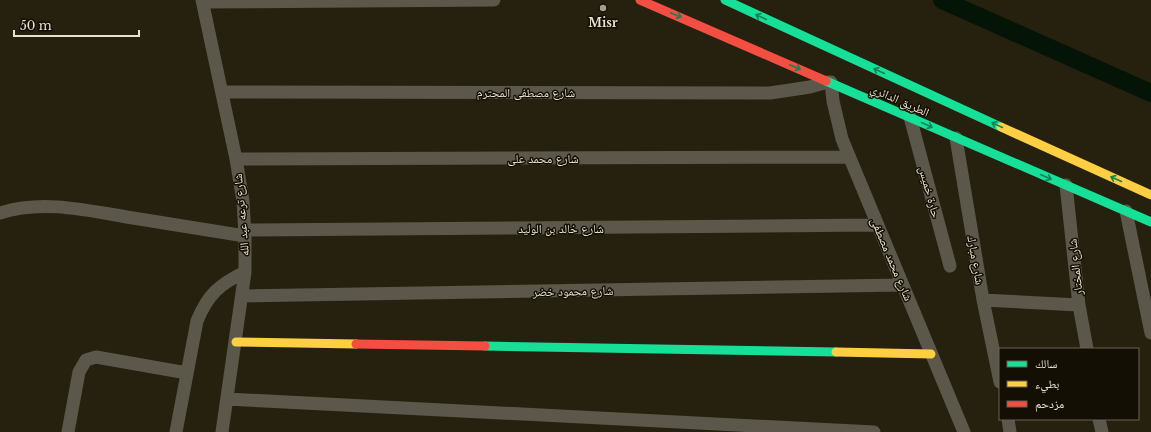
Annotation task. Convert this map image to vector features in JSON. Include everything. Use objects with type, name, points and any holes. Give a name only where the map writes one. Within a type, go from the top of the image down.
[{"type":"main road","name":"الطريق الدائري","points":[[640,0],[956,138],[1016,160],[1066,185],[1151,222]]},
{"type":"main road","name":"الطريق الدائري","points":[[725,0],[1022,140],[1151,195]]},
{"type":"main road","points":[[236,342],[931,354]]},
{"type":"street","points":[[203,1],[494,0]]},
{"type":"street","name":"شارع ترعه عبد الله","points":[[203,1],[236,159],[243,201],[245,233],[245,272],[222,432]]},
{"type":"street","name":"شارع مصطفى المحترم","points":[[222,92],[770,93],[810,88],[830,82]]},
{"type":"street","name":"شارع محمد مصطفى","points":[[830,82],[837,120],[849,157],[964,432]]},
{"type":"street","name":"حارة خميس","points":[[910,117],[950,266]]},
{"type":"street","name":"شارع مبارك","points":[[956,138],[983,300],[999,377]]},
{"type":"street","name":"شارع محمد على","points":[[236,159],[849,157]]},
{"type":"street","name":"شارع المختار","points":[[1066,185],[1079,305],[1087,348]]},
{"type":"street","name":"شارع خالد بن الوليد","points":[[0,213],[12,209],[67,207],[245,233],[878,225]]},
{"type":"street","points":[[1126,211],[1151,333]]},
{"type":"street","points":[[176,432],[197,321],[203,306],[213,293],[225,283],[245,272]]},
{"type":"street","name":"شارع محمود خضر","points":[[242,296],[903,285]]},
{"type":"street","points":[[983,300],[1079,305]]},
{"type":"street","points":[[68,432],[79,372],[86,360],[96,357],[187,373]]},
{"type":"street","points":[[227,399],[874,432]]},
{"type":"street","points":[[1008,420],[1010,432]]},
{"type":"street","points":[[1099,420],[1102,432]]},
{"type":"waterway","points":[[942,0],[1151,93]]},
{"type":"traffic: fast","points":[[725,0],[1001,127]]},
{"type":"traffic: fast","points":[[826,81],[1151,222]]},
{"type":"traffic: fast","points":[[485,346],[836,352]]},
{"type":"traffic: slow","points":[[1001,127],[1151,195]]},
{"type":"traffic: slow","points":[[236,342],[356,344]]},
{"type":"traffic: slow","points":[[836,352],[931,354]]},
{"type":"traffic: jam","points":[[640,0],[826,81]]},
{"type":"traffic: jam","points":[[356,344],[485,346]]},
{"type":"place","name":"Misr","points":[[603,8]]}]
